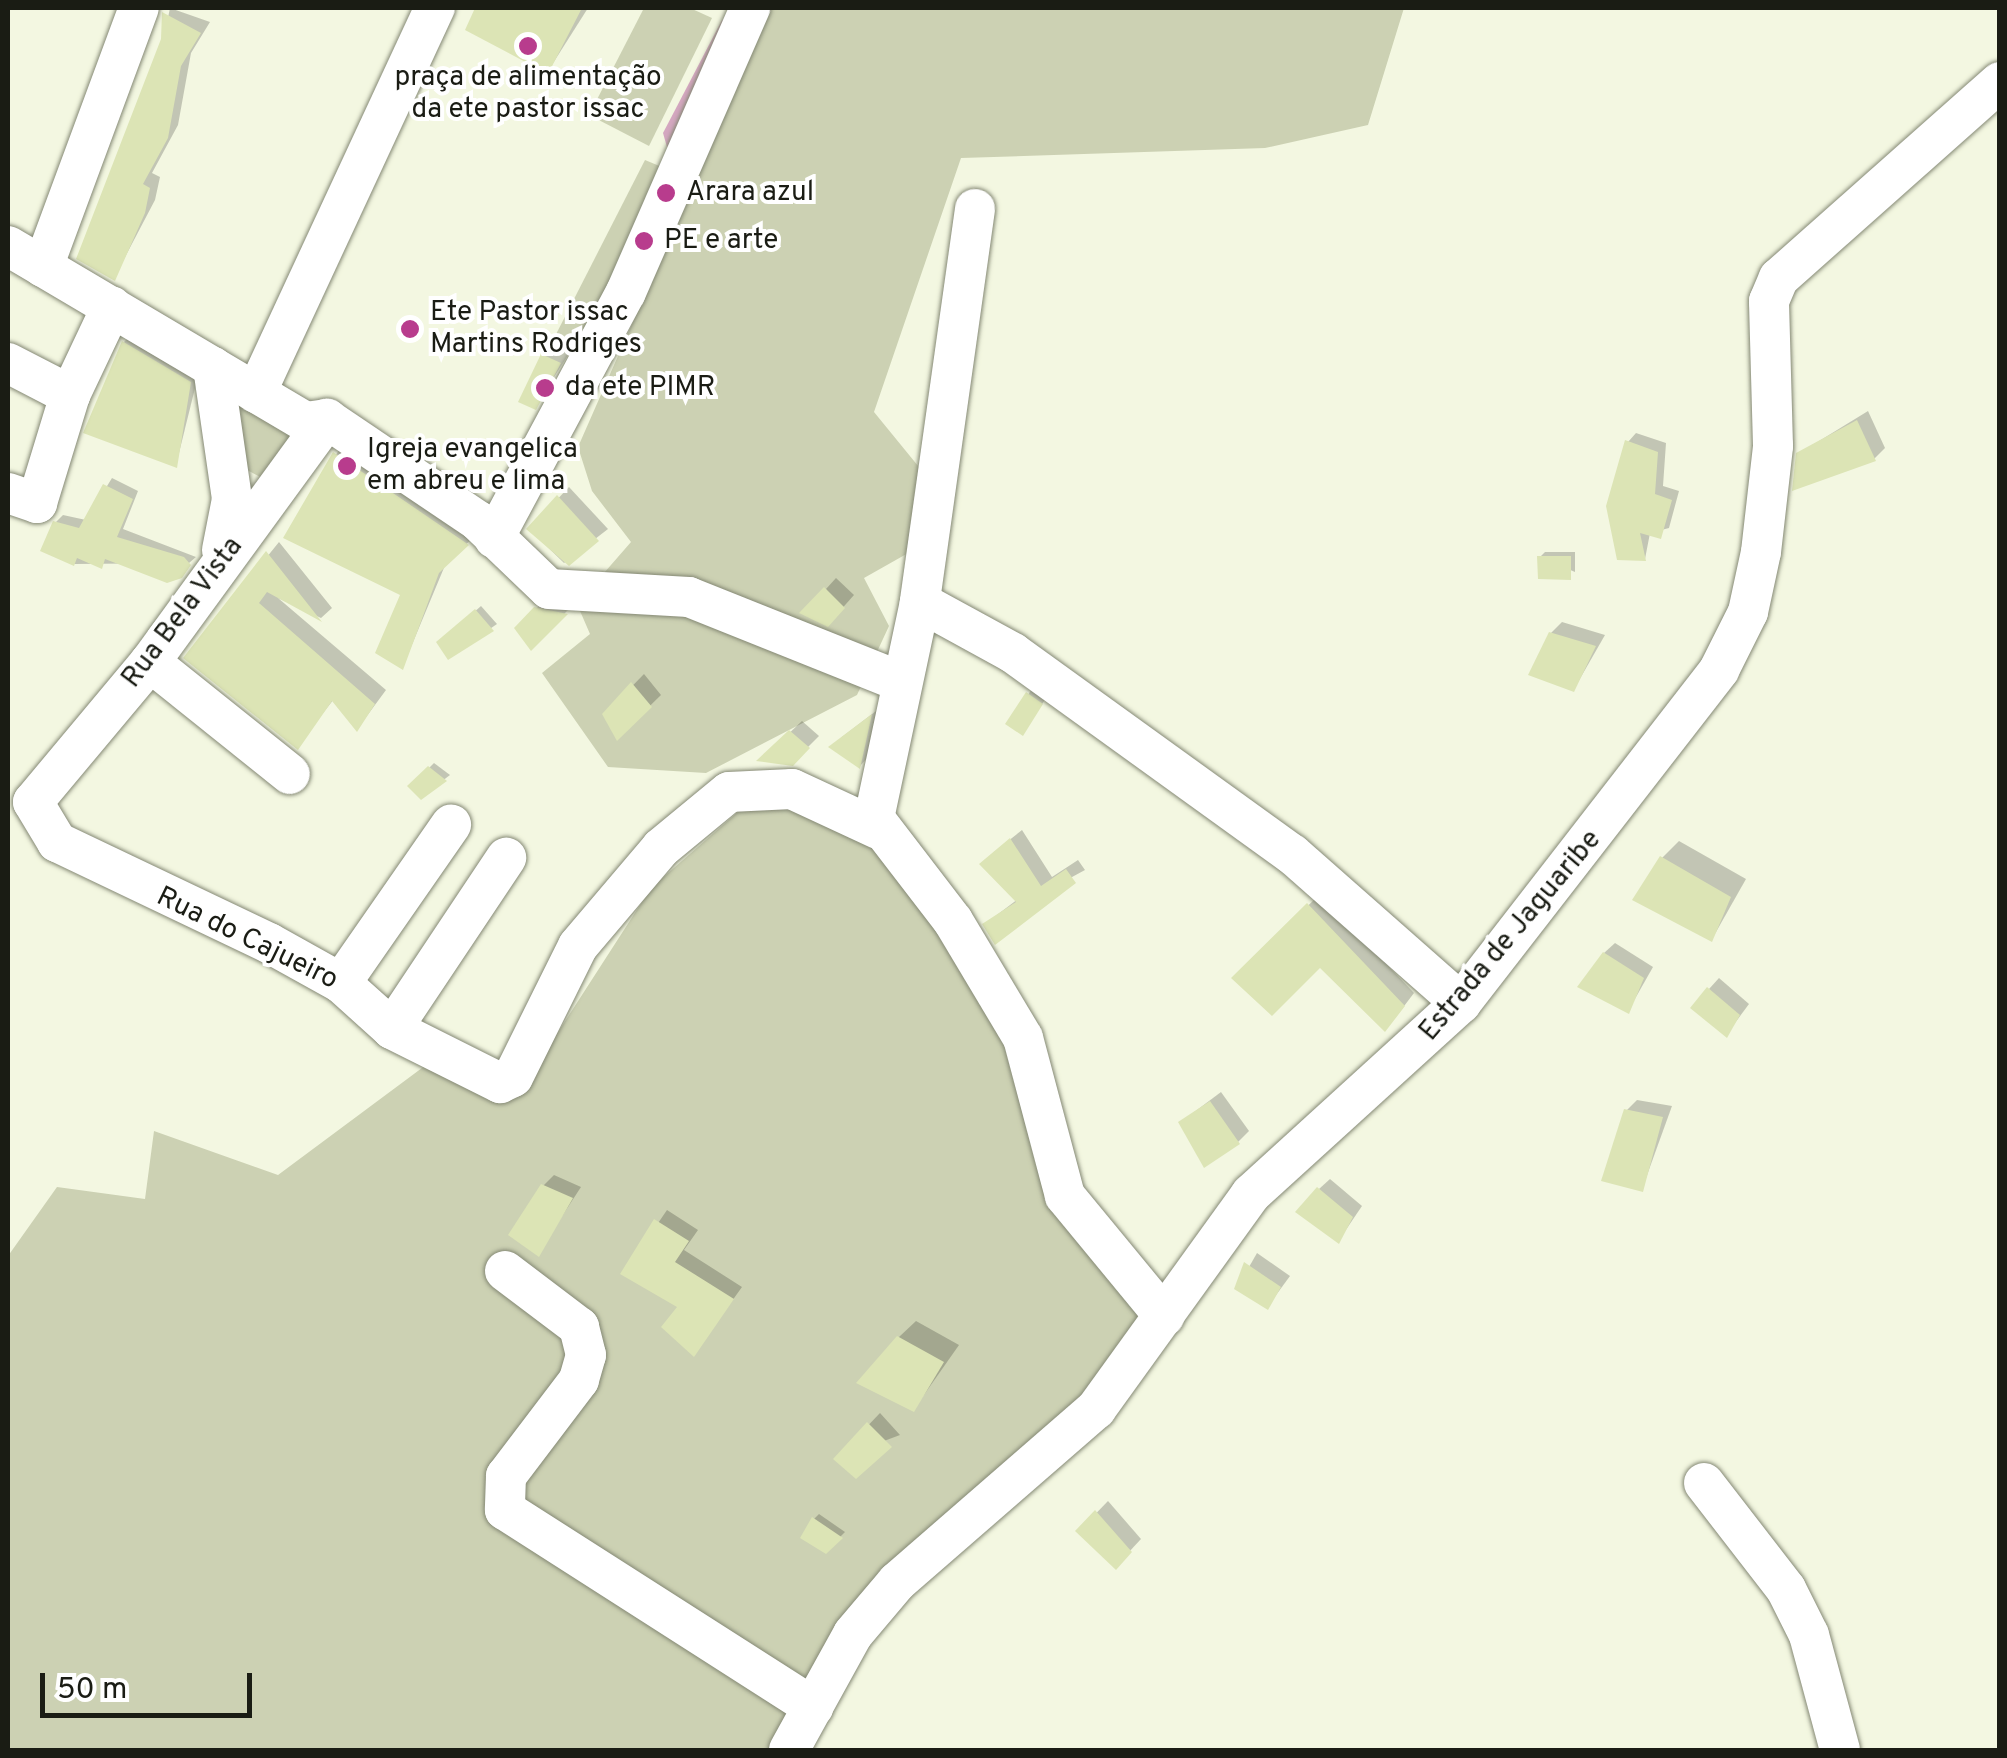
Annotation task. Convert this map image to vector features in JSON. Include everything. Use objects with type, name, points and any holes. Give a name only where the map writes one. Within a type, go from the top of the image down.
[{"type":"street","points":[[42,267],[140,8]]},
{"type":"street","points":[[256,392],[436,8]]},
{"type":"street","points":[[486,530],[626,292],[750,8]]},
{"type":"street","name":"Estrada de Jaguaribe","points":[[789,1750],[853,1634],[897,1582],[1096,1409],[1250,1194],[1461,1003],[1570,872],[1719,670],[1748,612],[1773,446],[1769,301],[1779,278],[2000,82]]},
{"type":"street","points":[[976,209],[920,602],[901,682],[878,829],[953,921],[1023,1038],[1064,1196],[1164,1316]]},
{"type":"street","points":[[8,246],[306,422],[327,419],[486,530],[549,589],[689,597],[901,682]]},
{"type":"street","points":[[8,493],[36,504],[70,395],[112,306]]},
{"type":"street","points":[[8,363],[70,395]]},
{"type":"street","points":[[213,367],[232,499],[218,568]]},
{"type":"street","name":"Rua Bela Vista","points":[[20,797],[150,662],[327,419]]},
{"type":"street","points":[[920,602],[1013,653],[1292,854],[1461,1003]]},
{"type":"street","points":[[150,662],[290,774]]},
{"type":"street","name":"Rua do Cajueiro","points":[[20,797],[56,842],[342,983],[392,1029],[486,1080],[513,1077],[578,946],[661,848],[742,785],[792,789],[878,829]]},
{"type":"street","points":[[342,983],[450,824]]},
{"type":"street","points":[[392,1029],[506,858]]},
{"type":"street","points":[[504,1271],[579,1327],[586,1355],[579,1380],[506,1476],[505,1510],[813,1707]]},
{"type":"street","points":[[1704,1484],[1786,1589],[1809,1634],[1840,1750]]},
{"type":"green space","points":[[644,8],[690,8],[712,18],[649,146],[589,115]]},
{"type":"green space","points":[[763,8],[1404,8],[1368,125],[1265,148],[961,158],[874,412],[923,472],[910,552],[864,578],[889,626],[857,695],[706,773],[608,767],[542,673],[590,634],[577,604],[631,542],[592,491],[578,447],[762,28]]},
{"type":"green space","points":[[645,160],[669,170],[579,359],[550,346]]},
{"type":"green space","points":[[238,395],[309,433],[268,481],[247,470]]},
{"type":"green space","points":[[755,797],[867,838],[931,921],[1015,1064],[1050,1205],[1155,1305],[1075,1410],[981,1495],[779,1750],[8,1750],[8,1256],[57,1187],[145,1199],[154,1131],[278,1175],[426,1065],[522,1088],[651,888]]},
{"type":"shaded area","points":[[722,20],[732,23],[669,154],[663,133]]},
{"type":"building","name":"praça de alimentação da ete pastor issac","points":[[475,8],[582,8],[548,74],[465,30]]},
{"type":"building","points":[[162,12],[201,33],[181,66],[168,138],[143,184],[150,188],[145,213],[115,281],[76,259],[161,39]]},
{"type":"building","points":[[122,341],[191,382],[177,468],[83,433]]},
{"type":"building","points":[[541,354],[561,363],[536,410],[518,402]]},
{"type":"building","points":[[1857,420],[1876,461],[1792,491],[1796,453]]},
{"type":"building","points":[[1625,440],[1658,452],[1655,494],[1672,500],[1661,539],[1640,533],[1646,561],[1617,560],[1606,506]]},
{"type":"building","points":[[333,452],[469,545],[439,573],[403,670],[375,653],[400,595],[283,538]]},
{"type":"building","points":[[103,484],[133,499],[117,537],[184,557],[191,565],[182,578],[167,583],[105,559],[102,569],[77,558],[74,566],[40,551],[53,521],[79,528]]},
{"type":"building","points":[[557,495],[599,541],[569,566],[526,529]]},
{"type":"building","points":[[266,551],[322,622],[267,592],[259,603],[375,704],[357,732],[332,701],[298,750],[183,658]]},
{"type":"building","points":[[1537,556],[1571,556],[1571,580],[1538,579]]},
{"type":"building","points":[[824,587],[845,608],[828,627],[799,613]]},
{"type":"building","points":[[534,607],[568,614],[531,651],[514,628]]},
{"type":"building","points":[[475,609],[494,631],[448,660],[436,642]]},
{"type":"building","points":[[1549,632],[1596,646],[1574,692],[1528,675]]},
{"type":"building","points":[[631,682],[652,707],[617,741],[602,714]]},
{"type":"building","points":[[1026,692],[1043,704],[1023,736],[1005,724]]},
{"type":"building","points":[[872,714],[860,769],[828,747]]},
{"type":"building","points":[[789,730],[810,748],[793,766],[756,761]]},
{"type":"building","points":[[428,766],[447,781],[421,800],[407,786]]},
{"type":"building","points":[[1010,838],[1041,886],[1066,869],[1076,883],[995,945],[982,924],[1016,902],[979,864]]},
{"type":"building","points":[[1660,856],[1731,897],[1712,942],[1632,900]]},
{"type":"building","points":[[1307,903],[1405,1006],[1385,1032],[1320,968],[1272,1016],[1231,978]]},
{"type":"building","points":[[1603,952],[1644,978],[1629,1014],[1577,987]]},
{"type":"building","points":[[1707,987],[1740,1015],[1727,1038],[1690,1008]]},
{"type":"building","points":[[1210,1101],[1240,1144],[1204,1168],[1178,1122]]},
{"type":"building","points":[[1624,1109],[1663,1117],[1643,1192],[1601,1181]]},
{"type":"building","points":[[541,1184],[573,1198],[539,1257],[508,1235]]},
{"type":"building","points":[[1317,1187],[1353,1217],[1339,1244],[1295,1212]]},
{"type":"building","points":[[654,1219],[689,1241],[675,1262],[734,1299],[694,1357],[661,1327],[677,1307],[620,1274]]},
{"type":"building","points":[[1244,1262],[1281,1287],[1268,1310],[1234,1289]]},
{"type":"building","points":[[897,1336],[944,1362],[914,1412],[856,1383]]},
{"type":"building","points":[[867,1422],[892,1447],[856,1479],[833,1459]]},
{"type":"building","points":[[1095,1510],[1132,1552],[1116,1570],[1075,1531]]},
{"type":"building","points":[[812,1517],[843,1538],[826,1554],[800,1538]]},
{"type":"place","name":"praça de alimentação da ete pastor issac","points":[[528,46]]},
{"type":"place","name":"Arara azul","points":[[666,193]]},
{"type":"place","name":"PE e arte","points":[[644,241]]},
{"type":"place","name":"Ete Pastor issac Martins Rodriges","points":[[410,329]]},
{"type":"place","name":"da ete PIMR","points":[[545,388]]},
{"type":"place","name":"Igreja evangelica em abreu e lima","points":[[347,466]]}]
